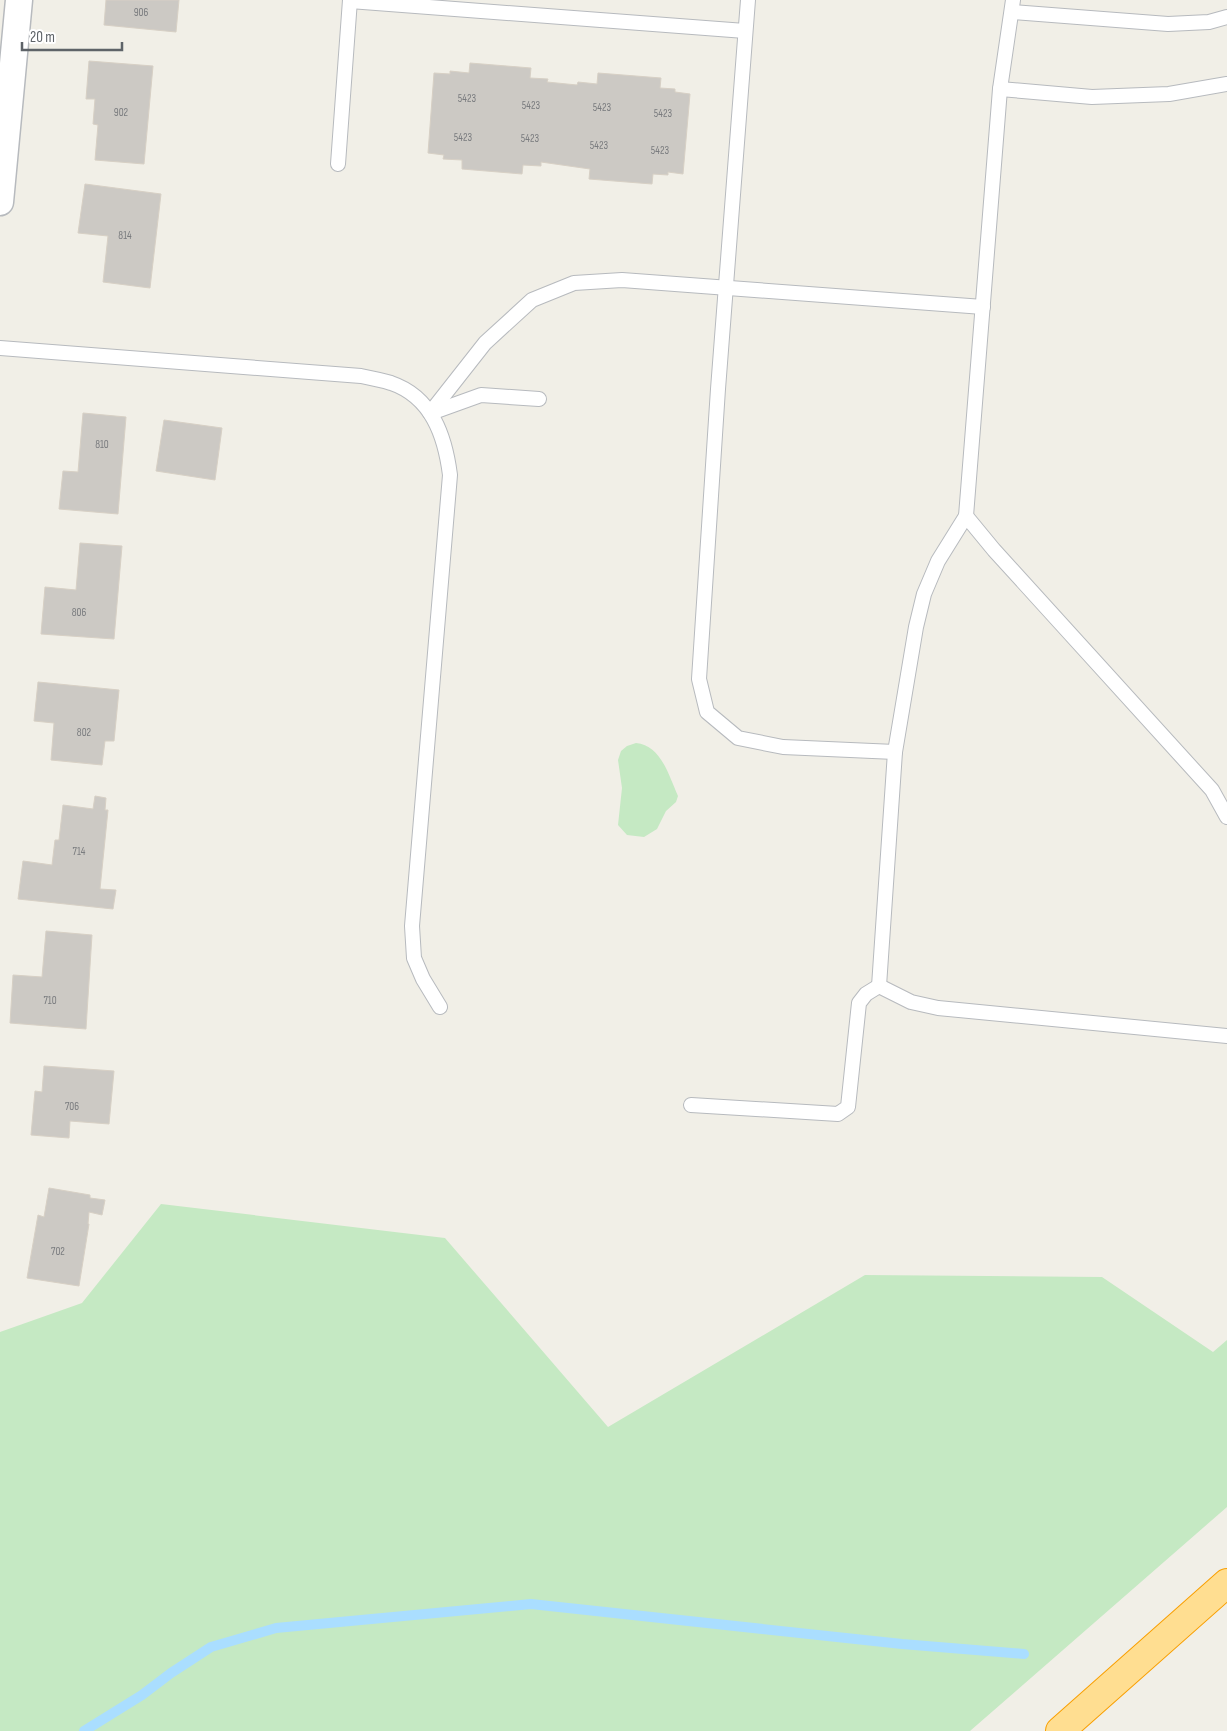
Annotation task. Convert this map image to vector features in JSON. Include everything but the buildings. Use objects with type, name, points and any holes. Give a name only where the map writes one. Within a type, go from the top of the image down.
[{"type":"highway","points":[[1060,1731],[1227,1583]]},
{"type":"street","points":[[0,202],[19,0]]},
{"type":"lane","points":[[748,0],[718,389],[699,679],[707,712],[738,738],[783,747],[895,752]]},
{"type":"lane","points":[[338,164],[350,1],[745,31]]},
{"type":"lane","points":[[879,986],[895,752],[916,627],[924,594],[938,562],[966,516],[1000,89],[1012,6],[1168,24],[1209,22],[1227,17]]},
{"type":"lane","points":[[1000,89],[1092,97],[1169,94],[1227,84]]},
{"type":"lane","points":[[430,413],[485,343],[532,300],[574,283],[612,281],[983,307]]},
{"type":"lane","points":[[0,348],[361,376],[392,383],[421,402],[430,413],[441,432],[447,451],[450,475],[412,926],[414,958],[423,979],[440,1006]]},
{"type":"lane","points":[[430,413],[481,394],[539,399]]},
{"type":"lane","points":[[966,516],[1001,558],[1212,790],[1227,818]]},
{"type":"lane","points":[[879,986],[910,1002],[938,1008],[1227,1036]]},
{"type":"lane","points":[[691,1105],[838,1114],[848,1107],[859,1003],[866,994],[879,986]]},
{"type":"green space","points":[[636,743],[645,745],[658,755],[678,796],[676,802],[666,811],[657,829],[644,837],[627,835],[618,825],[622,788],[618,760],[621,751],[627,746]]},
{"type":"green space","points":[[161,1204],[445,1238],[608,1427],[865,1275],[1102,1277],[1213,1352],[1227,1340],[1227,1507],[970,1731],[0,1731],[0,1332],[82,1303]]},
{"type":"waterway","points":[[84,1731],[142,1695],[211,1647],[276,1628],[531,1604],[902,1644],[1024,1654]]}]
